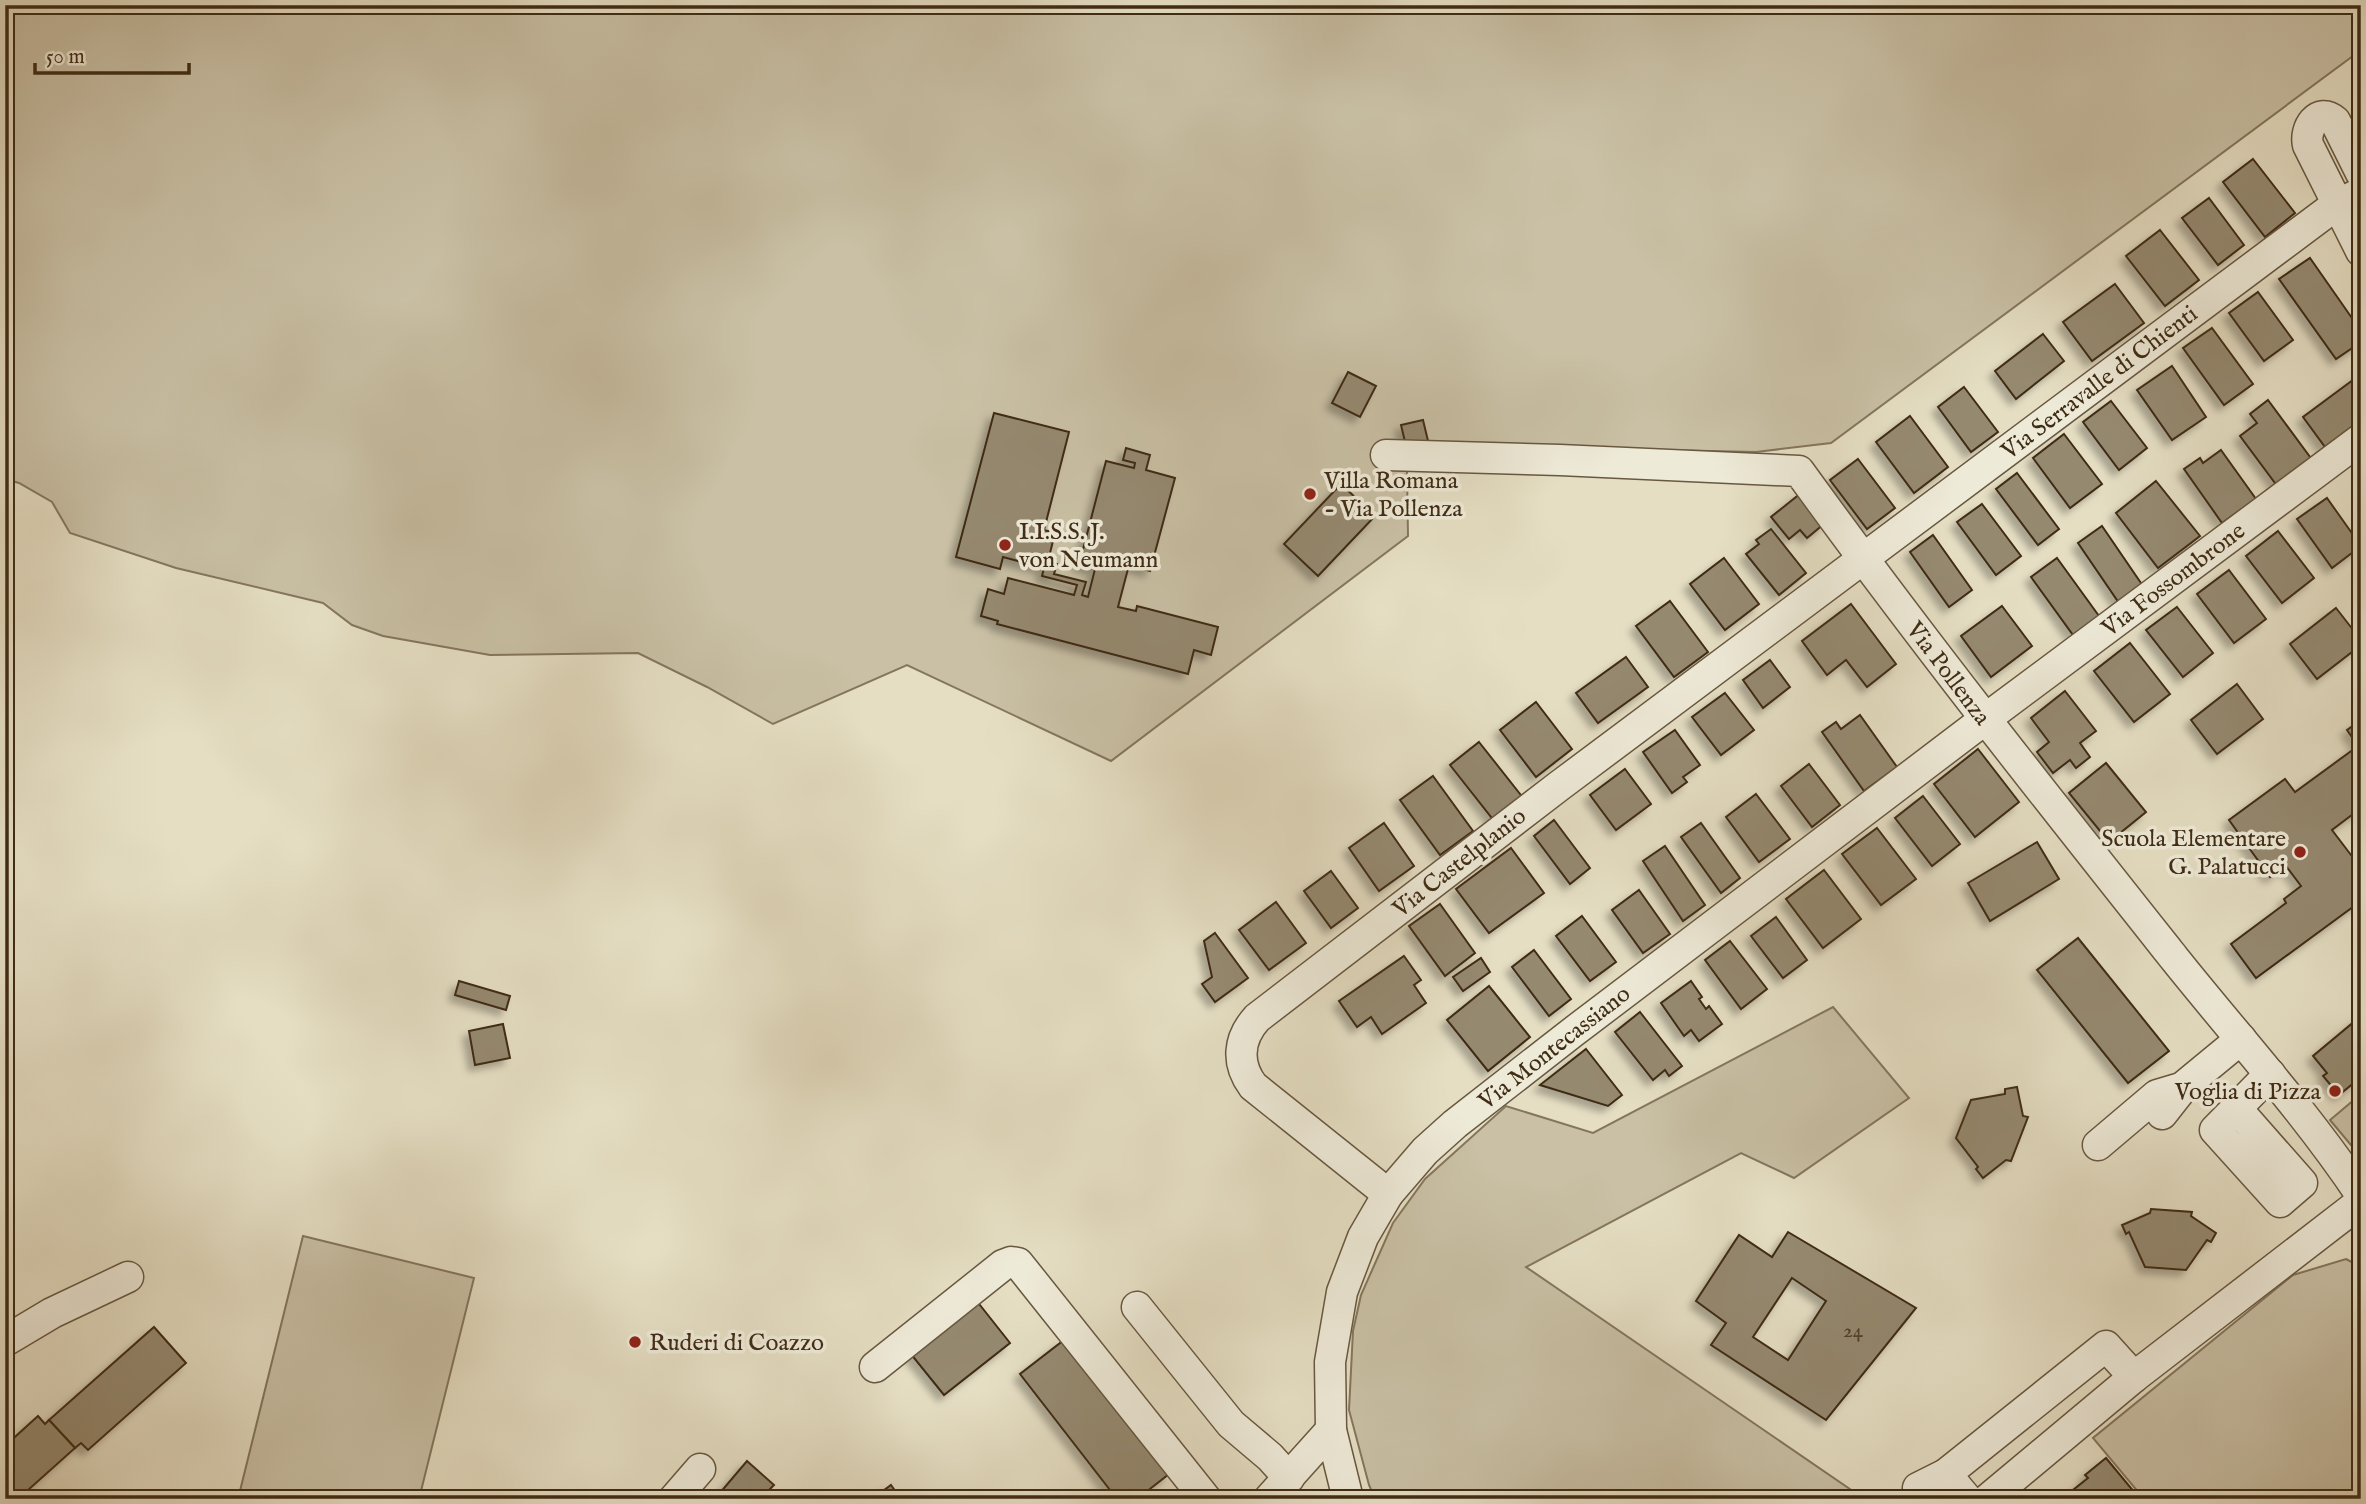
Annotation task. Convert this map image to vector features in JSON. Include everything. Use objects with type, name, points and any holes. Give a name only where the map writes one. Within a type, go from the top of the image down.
[{"type":"street","points":[[2361,173],[2334,121],[2327,116],[2317,118],[2308,129],[2307,141],[2349,199],[2361,251]]},
{"type":"street","name":"Via Serravalle di Chienti","points":[[1862,560],[2349,199]]},
{"type":"street","name":"Via Fossombrone","points":[[1984,719],[2361,439]]},
{"type":"street","name":"Via Pollenza","points":[[1386,455],[1798,471],[1862,560],[1984,719],[2270,1074],[2327,1146],[2361,1195]]},
{"type":"street","name":"Via Castelplanio","points":[[1388,1194],[1252,1086],[1244,1072],[1241,1057],[1241,1046],[1250,1027],[1268,1010],[1559,786],[1862,560]]},
{"type":"street","name":"Via Montecassiano","points":[[1348,1499],[1331,1430],[1330,1362],[1342,1292],[1363,1237],[1388,1194],[1426,1151],[1455,1124],[1984,719]]},
{"type":"street","points":[[2162,1114],[2184,1087],[2241,1039]]},
{"type":"street","points":[[2270,1074],[2215,1130],[2280,1202],[2302,1183],[2294,1174],[2327,1146]]},
{"type":"street","points":[[2098,1145],[2157,1095],[2184,1087]]},
{"type":"street","points":[[1988,1499],[2134,1377],[2361,1202]]},
{"type":"street","points":[[875,1367],[1003,1265],[1018,1263],[1206,1499]]},
{"type":"street","points":[[5,1341],[52,1313],[128,1277]]},
{"type":"street","points":[[1137,1307],[1231,1424],[1290,1478]]},
{"type":"street","points":[[1918,1488],[1945,1474],[2106,1346],[2134,1377]]},
{"type":"street","points":[[1269,1499],[1331,1430]]},
{"type":"street","points":[[674,1499],[700,1469]]},
{"type":"street","points":[[1945,1474],[1967,1499]]},
{"type":"shaded area","points":[[5,5],[2361,5],[2361,50],[1831,443],[1756,452],[1431,445],[1407,472],[1408,536],[1111,761],[907,665],[773,724],[638,653],[490,655],[383,636],[352,625],[323,603],[176,568],[70,533],[52,502],[19,483],[5,479]]},
{"type":"shaded area","points":[[1833,1007],[1909,1098],[1794,1178],[1741,1153],[1526,1267],[1860,1496],[1858,1499],[1375,1499],[1349,1410],[1353,1331],[1361,1295],[1393,1223],[1425,1179],[1506,1106],[1593,1133]]},
{"type":"shaded area","points":[[2361,1094],[2361,1157],[2330,1120]]},
{"type":"shaded area","points":[[303,1236],[474,1278],[419,1499],[238,1499]]},
{"type":"shaded area","points":[[2346,1259],[2361,1267],[2361,1499],[2144,1499],[2093,1438],[2293,1275]]},
{"type":"building","points":[[2253,159],[2295,213],[2265,237],[2223,182]]},
{"type":"building","points":[[2209,198],[2244,245],[2218,265],[2182,218]]},
{"type":"building","points":[[2160,230],[2199,280],[2165,306],[2126,256]]},
{"type":"building","points":[[2310,258],[2361,331],[2361,342],[2336,359],[2279,279]]},
{"type":"building","points":[[2115,284],[2144,323],[2092,361],[2063,322]]},
{"type":"building","points":[[2258,292],[2293,340],[2264,361],[2229,313]]},
{"type":"building","points":[[2212,328],[2253,384],[2224,405],[2183,348]]},
{"type":"building","points":[[2043,334],[2064,361],[2016,399],[1995,371]]},
{"type":"building","points":[[2172,366],[2206,417],[2172,440],[2137,390]]},
{"type":"building","points":[[1348,372],[1376,386],[1360,417],[1332,403]]},
{"type":"building","points":[[2361,374],[2361,420],[2325,447],[2303,417]]},
{"type":"building","points":[[1964,387],[1998,432],[1971,452],[1938,407]]},
{"type":"building","points":[[2268,400],[2313,461],[2278,487],[2240,436],[2257,423],[2250,414]]},
{"type":"building","points":[[2111,401],[2147,448],[2119,470],[2083,422]]},
{"type":"building","name":"I.I.S.S. J. von Neumann","points":[[994,413],[1069,432],[1044,530],[1055,533],[1048,561],[1057,564],[1054,574],[1086,582],[1082,595],[1088,597],[1095,569],[1079,565],[1106,461],[1134,468],[1135,463],[1123,460],[1126,448],[1150,455],[1146,470],[1175,478],[1150,571],[1129,565],[1118,607],[1136,611],[1137,606],[1218,627],[1211,655],[1194,650],[1188,674],[997,624],[998,621],[981,616],[988,589],[1004,594],[1008,578],[1074,595],[1077,585],[1042,576],[1044,568],[1003,557],[1000,569],[956,557]]},
{"type":"building","points":[[1910,416],[1948,467],[1914,493],[1876,442]]},
{"type":"building","points":[[1423,420],[1429,445],[1407,450],[1401,425]]},
{"type":"building","points":[[2064,434],[2102,484],[2070,508],[2033,458]]},
{"type":"building","points":[[2221,450],[2256,499],[2222,523],[2184,469],[2200,458],[2203,463]]},
{"type":"building","points":[[1858,459],[1895,508],[1867,529],[1830,480]]},
{"type":"building","points":[[2017,473],[2059,529],[2038,545],[1996,489]]},
{"type":"building","points":[[2156,481],[2200,536],[2158,568],[2116,513]]},
{"type":"building","points":[[1341,484],[1375,516],[1318,576],[1284,544]]},
{"type":"building","points":[[1801,493],[1825,523],[1807,538],[1800,530],[1789,539],[1771,517]]},
{"type":"building","points":[[2327,498],[2361,546],[2332,568],[2297,519]]},
{"type":"building","points":[[1982,504],[2021,556],[1996,575],[1957,522]]},
{"type":"building","points":[[2102,526],[2143,586],[2119,603],[2078,543]]},
{"type":"building","points":[[1771,529],[1806,573],[1779,595],[1746,554],[1759,544],[1756,540]]},
{"type":"building","points":[[2278,531],[2314,578],[2282,603],[2246,556]]},
{"type":"building","points":[[1933,535],[1972,590],[1949,607],[1910,552]]},
{"type":"building","points":[[1724,558],[1759,604],[1725,630],[1690,584]]},
{"type":"building","points":[[2057,558],[2099,616],[2073,635],[2031,577]]},
{"type":"building","points":[[2229,570],[2266,619],[2234,643],[2197,594]]},
{"type":"building","points":[[1670,601],[1708,652],[1674,677],[1636,626]]},
{"type":"building","points":[[1851,604],[1896,664],[1867,687],[1846,660],[1827,675],[1802,641]]},
{"type":"building","points":[[2002,606],[2032,646],[1991,677],[1961,636]]},
{"type":"building","points":[[2177,607],[2213,653],[2183,677],[2146,630]]},
{"type":"building","points":[[2336,608],[2361,640],[2361,645],[2317,679],[2290,644]]},
{"type":"building","points":[[2130,643],[2170,694],[2134,722],[2094,671]]},
{"type":"building","points":[[1626,657],[1648,687],[1598,723],[1576,693]]},
{"type":"building","points":[[1770,660],[1790,687],[1763,708],[1743,680]]},
{"type":"building","points":[[2237,684],[2263,719],[2217,754],[2191,720]]},
{"type":"building","points":[[2065,691],[2096,731],[2080,743],[2090,757],[2076,768],[2070,760],[2053,773],[2037,752],[2049,742],[2031,718]]},
{"type":"building","points":[[1725,693],[1754,730],[1721,755],[1692,717]]},
{"type":"building","points":[[1536,702],[1572,749],[1536,777],[1500,730]]},
{"type":"building","points":[[1860,715],[1897,767],[1864,791],[1822,732],[1836,722],[1841,729]]},
{"type":"building","name":"Scuola Elementare G. Palatucci","points":[[2361,720],[2361,815],[2357,811],[2332,830],[2351,855],[2361,848],[2361,901],[2256,978],[2231,944],[2286,903],[2284,899],[2301,886],[2286,866],[2270,877],[2229,820],[2285,779],[2295,792],[2358,746],[2347,730]]},
{"type":"building","points":[[1675,730],[1700,765],[1683,777],[1687,782],[1672,793],[1643,752]]},
{"type":"building","points":[[1479,742],[1524,799],[1495,822],[1450,765]]},
{"type":"building","points":[[1978,749],[2019,802],[1975,837],[1934,784]]},
{"type":"building","points":[[2106,763],[2146,812],[2109,842],[2069,793]]},
{"type":"building","points":[[1809,764],[1840,805],[1812,827],[1781,786]]},
{"type":"building","points":[[1625,769],[1651,804],[1616,830],[1590,795]]},
{"type":"building","points":[[1433,776],[1473,831],[1440,855],[1400,800]]},
{"type":"building","points":[[1756,794],[1790,839],[1759,862],[1726,817]]},
{"type":"building","points":[[1923,796],[1960,844],[1932,866],[1895,818]]},
{"type":"building","points":[[1554,820],[1590,868],[1570,884],[1534,836]]},
{"type":"building","points":[[1384,823],[1414,866],[1379,891],[1349,848]]},
{"type":"building","points":[[1701,823],[1740,878],[1721,893],[1681,837]]},
{"type":"building","points":[[1877,828],[1916,879],[1881,905],[1842,854]]},
{"type":"building","points":[[2037,842],[2059,879],[1990,921],[1968,883]]},
{"type":"building","points":[[1665,846],[1705,905],[1683,921],[1643,861]]},
{"type":"building","points":[[1511,848],[1544,893],[1489,933],[1456,889]]},
{"type":"building","points":[[1824,870],[1861,919],[1823,948],[1786,899]]},
{"type":"building","points":[[1331,871],[1358,908],[1331,928],[1304,891]]},
{"type":"building","points":[[1639,890],[1670,934],[1643,953],[1612,910]]},
{"type":"building","points":[[1276,902],[1306,943],[1269,970],[1239,930]]},
{"type":"building","points":[[1440,904],[1475,953],[1445,976],[1409,926]]},
{"type":"building","points":[[1582,916],[1616,962],[1590,981],[1556,936]]},
{"type":"building","points":[[1776,917],[1807,960],[1783,978],[1751,936]]},
{"type":"building","points":[[1215,933],[1248,978],[1215,1002],[1202,984],[1212,977],[1204,941]]},
{"type":"building","points":[[2078,938],[2169,1051],[2128,1083],[2037,970]]},
{"type":"building","points":[[1730,941],[1767,989],[1741,1009],[1705,960]]},
{"type":"building","points":[[1534,950],[1571,999],[1549,1016],[1512,967]]},
{"type":"building","points":[[1404,956],[1421,980],[1414,985],[1426,1003],[1382,1034],[1371,1017],[1357,1027],[1339,1001]]},
{"type":"building","points":[[1481,958],[1490,972],[1463,991],[1453,977]]},
{"type":"building","points":[[459,981],[510,996],[506,1010],[455,995]]},
{"type":"building","points":[[1691,981],[1702,997],[1699,999],[1706,1009],[1709,1006],[1722,1024],[1699,1041],[1691,1030],[1684,1036],[1661,1003]]},
{"type":"building","points":[[1489,986],[1530,1037],[1488,1071],[1447,1020]]},
{"type":"building","points":[[1640,1012],[1682,1066],[1669,1076],[1665,1070],[1653,1080],[1615,1032]]},
{"type":"building","points":[[2361,1016],[2361,1077],[2339,1095],[2323,1076],[2327,1073],[2313,1056]]},
{"type":"building","points":[[503,1024],[510,1058],[475,1065],[469,1031]]},
{"type":"building","points":[[1586,1049],[1622,1095],[1608,1106],[1540,1085]]},
{"type":"building","points":[[2017,1087],[2023,1116],[2028,1117],[2011,1161],[2006,1160],[1983,1178],[1956,1138],[1971,1100],[2005,1094],[2005,1089]]},
{"type":"building","points":[[2151,1209],[2192,1212],[2191,1216],[2216,1233],[2211,1242],[2207,1240],[2186,1270],[2145,1267],[2129,1232],[2126,1234],[2122,1225],[2150,1213]]},
{"type":"building","points":[[1788,1232],[1916,1308],[1826,1420],[1711,1345],[1726,1323],[1696,1301],[1739,1235],[1772,1257]],"holes":[[[1792,1278],[1826,1301],[1788,1360],[1753,1337]]]},
{"type":"building","points":[[976,1300],[1010,1343],[944,1395],[910,1353]]},
{"type":"building","points":[[154,1327],[186,1363],[88,1450],[81,1443],[75,1448],[49,1420]]},
{"type":"building","points":[[1064,1340],[1169,1474],[1137,1499],[1117,1499],[1020,1374]]},
{"type":"building","points":[[38,1416],[45,1424],[49,1420],[75,1448],[18,1499],[5,1499],[5,1446]]},
{"type":"building","points":[[2106,1458],[2140,1499],[2072,1499],[2068,1494],[2088,1478],[2085,1475]]},
{"type":"building","points":[[747,1461],[774,1485],[768,1491],[777,1499],[724,1499],[719,1494]]},
{"type":"building","points":[[891,1485],[901,1499],[878,1499],[876,1496]]},
{"type":"place","name":"Villa Romana - Via Pollenza","points":[[1310,494]]},
{"type":"place","name":"I.I.S.S. J. von Neumann","points":[[1005,545]]},
{"type":"place","name":"Scuola Elementare G. Palatucci","points":[[2300,852]]},
{"type":"place","name":"Voglia di Pizza","points":[[2335,1091]]},
{"type":"place","name":"Ruderi di Coazzo","points":[[635,1342]]}]
